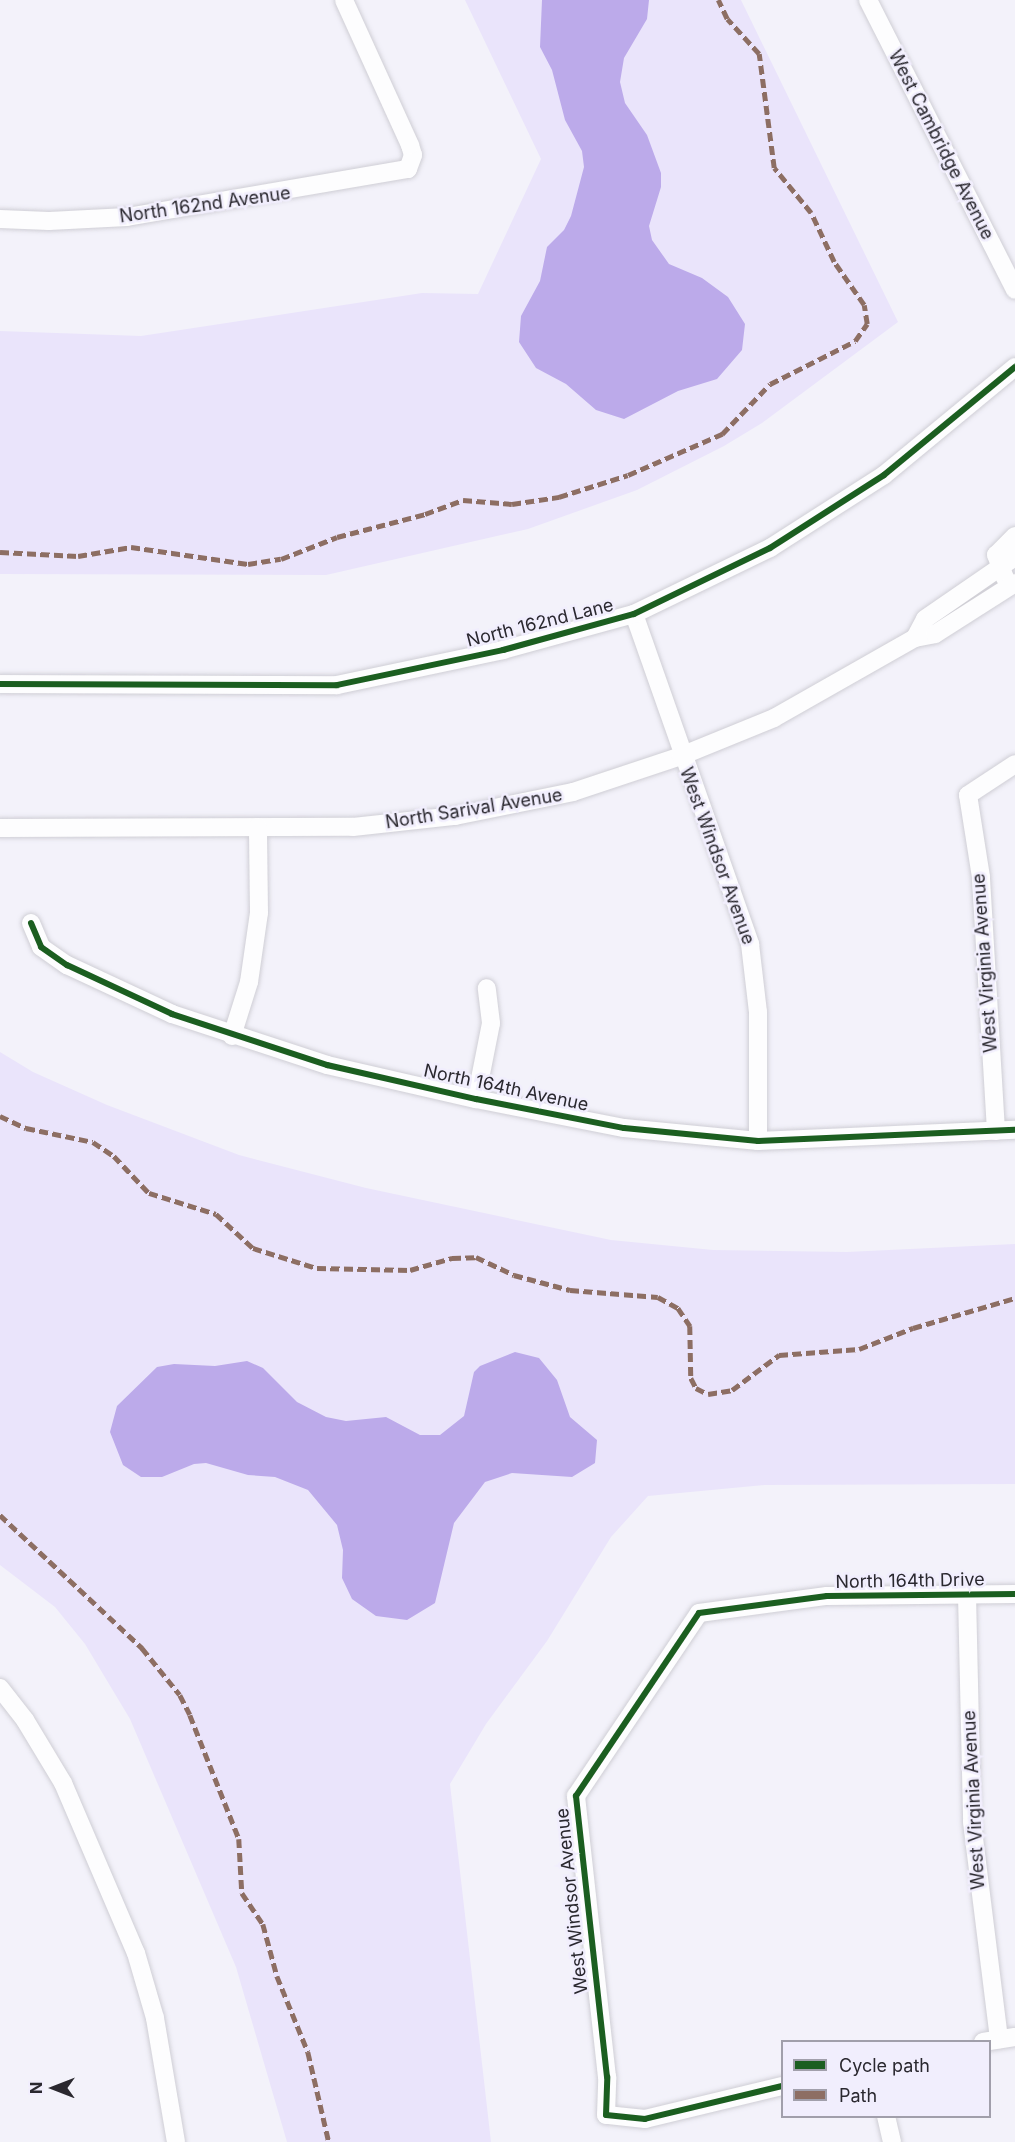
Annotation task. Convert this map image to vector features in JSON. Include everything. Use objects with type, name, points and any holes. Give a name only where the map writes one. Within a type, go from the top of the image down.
[{"type":"street","name":"North 162nd Avenue","points":[[0,219],[127,217],[408,170],[413,155],[410,144],[344,0]]},
{"type":"street","name":"West Cambridge Avenue","points":[[868,0],[1015,290]]},
{"type":"street","name":"North 162nd Lane","points":[[0,684],[337,685],[503,650],[634,614],[770,548],[884,475],[1015,367]]},
{"type":"street","points":[[1008,579],[996,555],[1015,536]]},
{"type":"street","name":"North Sarival Avenue","points":[[0,828],[353,827],[455,816],[573,792],[681,756],[774,718],[915,638],[935,634],[967,600],[1008,579],[1015,557]]},
{"type":"street","name":"West Windsor Avenue","points":[[634,614],[681,756],[750,944],[758,1012],[758,1141]]},
{"type":"street","name":"West Virginia Avenue","points":[[996,1131],[981,877],[968,795],[1015,764]]},
{"type":"street","points":[[232,1036],[249,982],[259,913],[258,827]]},
{"type":"street","name":"North 164th Avenue","points":[[31,923],[41,947],[67,965],[172,1014],[232,1036],[327,1065],[476,1099],[624,1128],[758,1141],[1015,1130]]},
{"type":"street","points":[[476,1099],[491,1023],[487,988]]},
{"type":"street","name":"North 164th Drive","points":[[699,1613],[827,1596],[1015,1594]]},
{"type":"street","name":"West Virginia Avenue","points":[[968,1595],[972,1822],[999,2039]]},
{"type":"street","name":"West Windsor Avenue","points":[[699,1613],[576,1796],[607,2077],[606,2115],[645,2119],[781,2086]]},
{"type":"street","points":[[0,1688],[25,1720],[63,1784],[136,1953],[155,2018],[176,2142]]},
{"type":"street","points":[[886,2118],[892,2142]]},
{"type":"shaded area","points":[[465,0],[741,0],[898,322],[762,423],[724,446],[637,490],[528,529],[326,575],[0,574],[0,331],[141,336],[422,293],[478,294],[541,159]]},
{"type":"shaded area","points":[[542,0],[649,0],[647,19],[624,58],[620,82],[625,103],[647,135],[661,173],[661,187],[649,226],[652,240],[669,264],[702,278],[728,297],[745,324],[742,350],[717,379],[678,391],[624,419],[596,410],[566,384],[536,368],[519,342],[521,316],[540,281],[547,247],[564,230],[571,216],[584,167],[582,151],[565,120],[552,70],[540,47]]},
{"type":"shaded area","points":[[0,1052],[33,1072],[107,1105],[239,1155],[366,1188],[611,1240],[713,1250],[847,1252],[1015,1244],[1015,1484],[765,1485],[648,1496],[611,1537],[547,1641],[486,1724],[450,1784],[491,2142],[287,2142],[236,1967],[130,1719],[85,1644],[55,1607],[0,1565]]},
{"type":"shaded area","points":[[515,1352],[539,1358],[557,1380],[570,1417],[597,1440],[595,1463],[572,1477],[512,1473],[485,1482],[454,1523],[435,1603],[407,1620],[376,1616],[352,1599],[342,1578],[343,1550],[337,1525],[308,1490],[275,1477],[248,1475],[206,1463],[194,1464],[162,1477],[141,1477],[123,1465],[110,1432],[117,1406],[157,1367],[174,1364],[215,1366],[247,1361],[263,1368],[297,1402],[326,1417],[346,1421],[386,1417],[420,1435],[440,1435],[464,1416],[474,1372],[480,1366]]},
{"type":"marked path","points":[[0,552],[78,556],[131,547],[248,564],[281,559],[337,537],[425,514],[463,500],[512,504],[559,497],[628,475],[722,434],[770,384],[855,341],[867,324],[864,305],[834,262],[811,213],[774,168],[759,54],[727,19],[718,0]]},
{"type":"marked path","points":[[0,1116],[26,1128],[93,1142],[114,1156],[149,1193],[216,1214],[253,1248],[317,1268],[410,1270],[452,1258],[476,1257],[514,1275],[570,1290],[658,1297],[678,1308],[690,1326],[691,1378],[696,1388],[708,1394],[732,1390],[779,1355],[859,1349],[913,1328],[1015,1298]]},
{"type":"marked path","points":[[0,1515],[142,1648],[180,1695],[239,1839],[242,1893],[263,1924],[277,1976],[308,2052],[329,2142]]},
{"type":"cycle path","points":[[0,684],[337,685],[503,650],[634,614],[770,548],[884,475],[1015,367]]},
{"type":"cycle path","points":[[31,923],[41,947],[67,965],[172,1014],[327,1065],[476,1099],[624,1128],[758,1141],[1015,1130]]},
{"type":"cycle path","points":[[781,2086],[645,2119],[606,2115],[607,2077],[576,1796],[699,1613],[827,1596],[1015,1594]]}]
